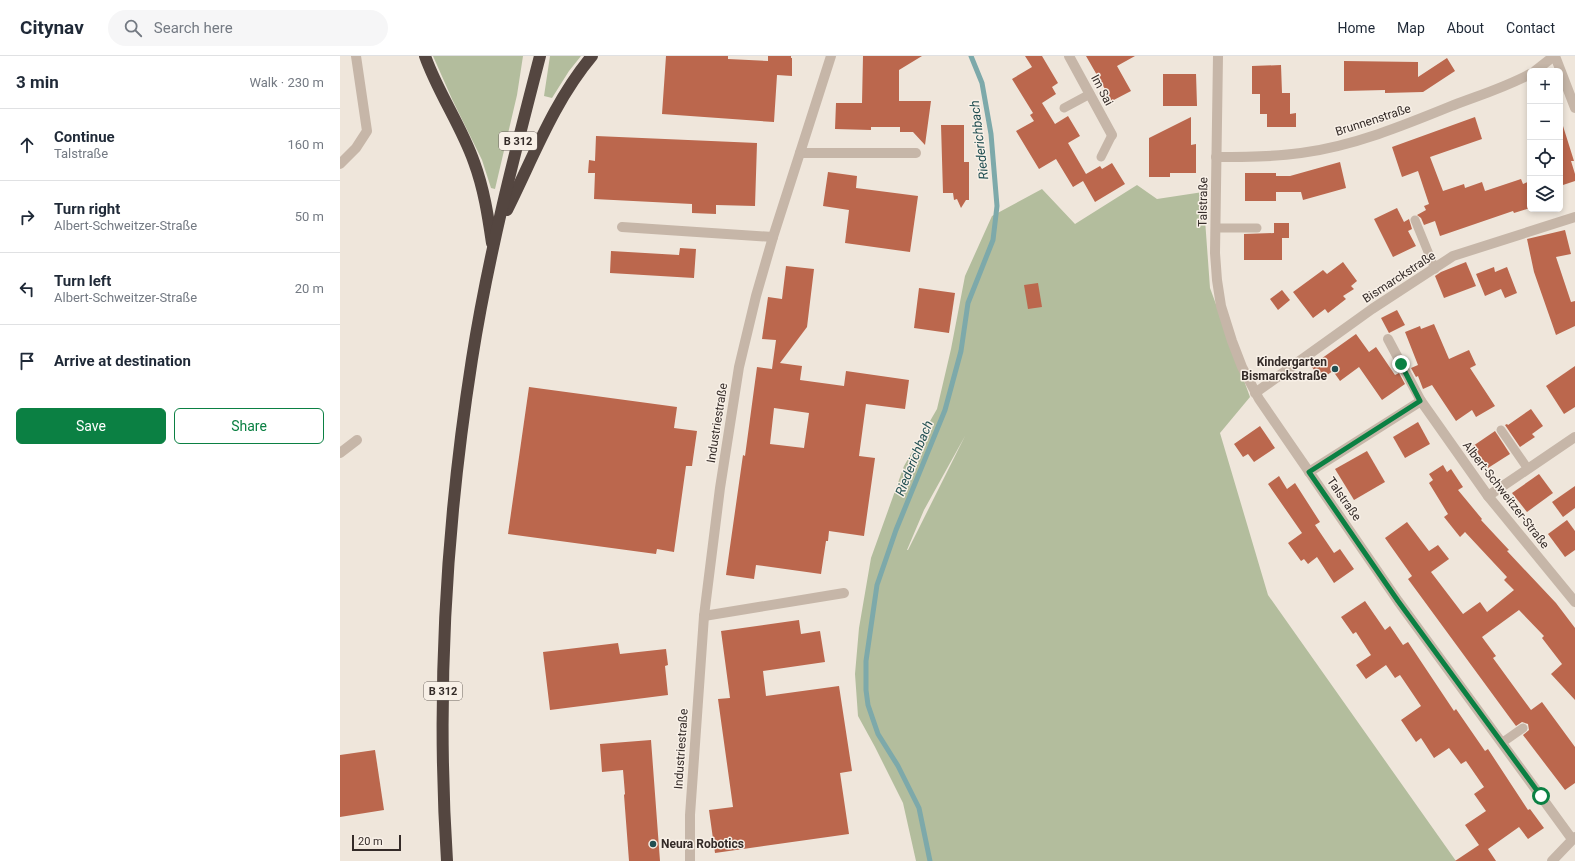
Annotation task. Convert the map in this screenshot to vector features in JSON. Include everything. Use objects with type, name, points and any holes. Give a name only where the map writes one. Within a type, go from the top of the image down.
[{"type":"highway","points":[[425,56],[432,76],[465,140],[484,190],[493,252]]},
{"type":"highway","name":"B 312","points":[[447,861],[443,750],[443,687],[448,573],[465,409],[473,358],[498,227],[540,56]]},
{"type":"highway","points":[[498,227],[565,94],[580,70],[592,56]]},
{"type":"street","points":[[340,164],[356,148],[367,131],[356,56]]},
{"type":"street","name":"Industriestraße","points":[[690,861],[690,815],[704,616],[720,488],[739,367],[751,316],[773,237],[831,56]]},
{"type":"street","name":"Im Sai","points":[[1069,56],[1112,136]]},
{"type":"street","name":"Talstraße","points":[[1218,56],[1215,253],[1221,306],[1242,367],[1255,393],[1398,601],[1574,838]]},
{"type":"street","points":[[1538,68],[1554,56],[1575,108]]},
{"type":"street","name":"Brunnenstraße","points":[[1216,157],[1286,155],[1346,144],[1380,134],[1527,75]]},
{"type":"street","points":[[800,153],[916,154]]},
{"type":"street","name":"Bismarckstraße","points":[[1255,393],[1372,309],[1453,256],[1575,217]]},
{"type":"street","points":[[622,227],[773,237]]},
{"type":"street","name":"Albert-Schweitzer-Straße","points":[[1388,339],[1420,401],[1488,496],[1575,602]]},
{"type":"street","points":[[1309,472],[1420,401]]},
{"type":"street","points":[[1488,496],[1575,437]]},
{"type":"street","points":[[340,453],[357,440]]},
{"type":"street","points":[[704,616],[844,593]]},
{"type":"street","points":[[1552,861],[1574,838]]},
{"type":"lane","points":[[1064,108],[1090,94]]},
{"type":"lane","points":[[1101,157],[1112,136]]},
{"type":"lane","points":[[1415,220],[1435,269]]},
{"type":"lane","points":[[1216,228],[1258,228]]},
{"type":"lane","points":[[1501,430],[1528,469]]},
{"type":"lane","points":[[1503,742],[1523,728]]},
{"type":"green space","points":[[433,56],[523,56],[517,95],[495,189],[491,188],[482,160]]},
{"type":"green space","points":[[550,56],[581,56],[569,71],[552,98],[544,96]]},
{"type":"green space","points":[[1137,185],[1157,199],[1203,192],[1210,288],[1250,397],[1220,433],[1268,595],[1456,861],[916,861],[903,803],[858,716],[855,674],[859,628],[871,558],[904,466],[937,409],[951,349],[965,276],[992,216],[1042,189],[1075,224]],"holes":[[[965,436],[908,550],[924,510]]]},
{"type":"building","points":[[666,56],[728,56],[728,59],[768,61],[768,56],[791,56],[792,76],[777,75],[774,122],[662,114]]},
{"type":"building","points":[[863,56],[922,56],[899,70],[899,101],[931,101],[925,145],[913,132],[900,132],[900,127],[871,127],[871,130],[835,129],[836,103],[862,103]]},
{"type":"building","points":[[1025,56],[1042,56],[1058,83],[1052,87],[1056,94],[1042,103],[1055,124],[1068,116],[1080,136],[1068,143],[1086,174],[1100,166],[1102,169],[1112,163],[1125,184],[1095,202],[1083,181],[1073,187],[1056,159],[1039,169],[1016,131],[1034,121],[1030,115],[1033,113],[1012,79],[1032,67]]},
{"type":"building","points":[[1086,56],[1135,56],[1117,66],[1131,91],[1108,103],[1101,91],[1105,89]]},
{"type":"building","points":[[1447,58],[1455,71],[1423,92],[1385,93],[1385,90],[1344,91],[1344,61],[1418,62],[1418,77]]},
{"type":"building","points":[[1281,65],[1282,93],[1290,93],[1290,114],[1296,113],[1296,127],[1267,127],[1267,114],[1260,114],[1260,94],[1252,94],[1252,66]]},
{"type":"building","points":[[1163,74],[1196,74],[1197,106],[1163,106]]},
{"type":"building","points":[[1191,117],[1191,145],[1196,144],[1196,173],[1170,173],[1170,177],[1149,177],[1149,138]]},
{"type":"building","points":[[1475,117],[1482,139],[1430,157],[1443,191],[1464,184],[1465,188],[1482,182],[1485,191],[1521,179],[1523,184],[1527,182],[1527,209],[1514,213],[1513,211],[1440,236],[1435,221],[1424,225],[1421,218],[1417,215],[1426,210],[1424,206],[1429,204],[1418,171],[1402,177],[1392,147]]},
{"type":"building","points":[[941,125],[964,125],[964,162],[969,162],[969,200],[966,200],[961,208],[957,199],[954,200],[953,193],[943,193]]},
{"type":"building","points":[[1563,126],[1574,161],[1571,161],[1575,174],[1575,181],[1563,185]]},
{"type":"building","points":[[596,136],[757,143],[755,206],[716,205],[716,214],[692,213],[692,204],[594,199],[595,173],[588,173],[589,160],[595,161]]},
{"type":"building","points":[[1340,162],[1346,188],[1303,200],[1301,192],[1276,192],[1276,201],[1245,201],[1245,173],[1276,173],[1276,176],[1290,176]]},
{"type":"building","points":[[828,172],[857,176],[856,188],[918,196],[910,252],[845,243],[849,210],[823,206]]},
{"type":"building","points":[[1397,208],[1404,222],[1409,219],[1412,229],[1408,231],[1416,246],[1393,257],[1374,219]]},
{"type":"building","points":[[1274,223],[1289,223],[1289,238],[1282,238],[1282,260],[1244,260],[1244,234],[1274,233]]},
{"type":"building","points":[[1565,230],[1571,254],[1556,257],[1571,302],[1575,301],[1575,326],[1556,335],[1534,272],[1527,239]]},
{"type":"building","points":[[680,248],[696,249],[694,278],[610,273],[611,251],[679,255]]},
{"type":"building","points":[[1343,262],[1357,281],[1351,286],[1354,289],[1343,296],[1346,299],[1328,313],[1325,309],[1313,318],[1293,292],[1323,270],[1327,274]]},
{"type":"building","points":[[1466,262],[1476,286],[1444,298],[1435,276]]},
{"type":"building","points":[[786,266],[814,269],[807,327],[780,363],[802,366],[800,380],[844,386],[846,371],[909,380],[905,409],[866,404],[859,456],[875,458],[864,536],[829,531],[821,574],[756,565],[754,579],[726,575],[743,455],[745,456],[757,367],[772,369],[776,340],[762,339],[768,297],[782,299]],"holes":[[[774,408],[809,413],[804,448],[770,444]]]},
{"type":"building","points":[[1494,267],[1495,272],[1507,267],[1517,293],[1505,298],[1501,289],[1485,296],[1476,274]]},
{"type":"building","points":[[1038,283],[1042,307],[1028,309],[1024,285]]},
{"type":"building","points":[[919,288],[955,293],[949,333],[914,328]]},
{"type":"building","points":[[1282,290],[1290,300],[1278,310],[1270,299]]},
{"type":"building","points":[[1397,310],[1405,325],[1389,333],[1381,318]]},
{"type":"building","points":[[1434,324],[1449,359],[1469,350],[1476,365],[1470,368],[1495,406],[1476,417],[1472,410],[1456,421],[1432,385],[1423,389],[1418,376],[1416,377],[1411,368],[1418,365],[1405,332],[1420,326],[1421,329]]},
{"type":"building","name":"Kindergarten Bismarckstraße","points":[[1356,334],[1369,352],[1376,347],[1395,375],[1399,373],[1405,384],[1382,400],[1359,367],[1340,381],[1333,371],[1321,379],[1311,366]]},
{"type":"building","points":[[1575,366],[1575,407],[1564,414],[1546,386]]},
{"type":"building","points":[[529,387],[677,407],[674,428],[697,431],[692,466],[686,466],[674,552],[657,549],[656,554],[508,534]]},
{"type":"building","points":[[1531,409],[1543,426],[1532,434],[1535,437],[1520,447],[1505,425],[1508,425]]},
{"type":"building","points":[[1418,422],[1430,444],[1405,458],[1393,437]]},
{"type":"building","points":[[1260,426],[1275,448],[1254,462],[1248,454],[1243,457],[1234,444]]},
{"type":"building","points":[[1495,431],[1510,454],[1488,468],[1473,446]]},
{"type":"building","points":[[1367,451],[1385,482],[1354,500],[1335,469]]},
{"type":"building","points":[[1443,465],[1447,472],[1451,469],[1463,487],[1458,490],[1482,519],[1481,520],[1509,550],[1507,551],[1556,603],[1575,628],[1575,700],[1551,674],[1562,664],[1542,638],[1544,636],[1519,610],[1482,637],[1496,656],[1493,658],[1531,710],[1542,702],[1575,747],[1575,783],[1565,790],[1523,735],[1529,730],[1528,724],[1522,722],[1516,726],[1408,579],[1412,576],[1385,538],[1407,522],[1429,551],[1438,545],[1449,559],[1431,572],[1463,614],[1480,602],[1487,612],[1514,590],[1504,580],[1507,577],[1465,532],[1460,537],[1444,517],[1448,514],[1429,483],[1433,480],[1429,474]]},
{"type":"building","points":[[1539,474],[1553,493],[1527,512],[1512,493]]},
{"type":"building","points":[[1279,476],[1287,489],[1295,483],[1320,522],[1315,525],[1334,553],[1340,549],[1354,569],[1334,583],[1317,557],[1308,564],[1304,559],[1301,561],[1288,543],[1302,533],[1268,484]]},
{"type":"building","points":[[1575,486],[1575,508],[1563,517],[1552,502]]},
{"type":"building","points":[[1567,520],[1575,531],[1575,550],[1565,557],[1548,534]]},
{"type":"building","points":[[1365,601],[1385,630],[1390,626],[1403,645],[1408,642],[1454,711],[1456,709],[1485,751],[1488,749],[1528,810],[1530,809],[1544,828],[1528,839],[1519,827],[1488,849],[1496,861],[1455,861],[1479,845],[1465,825],[1486,811],[1474,794],[1484,787],[1466,761],[1461,764],[1449,748],[1434,758],[1421,738],[1416,742],[1401,720],[1421,706],[1400,675],[1395,678],[1386,665],[1366,679],[1356,665],[1371,655],[1356,632],[1353,634],[1341,617]]},
{"type":"building","points":[[799,620],[801,634],[820,631],[825,662],[763,671],[766,696],[839,686],[852,771],[840,773],[849,834],[715,853],[709,810],[733,807],[718,699],[730,698],[721,631]]},
{"type":"building","points":[[618,643],[620,654],[666,649],[668,665],[665,666],[668,695],[550,710],[543,652]]},
{"type":"building","points":[[651,740],[660,861],[629,861],[623,770],[602,772],[600,744]]},
{"type":"building","points":[[375,750],[384,810],[340,817],[340,755]]},
{"type":"waterway","name":"Riederichbach","points":[[930,861],[919,808],[898,766],[878,734],[868,705],[866,690],[866,661],[877,585],[896,530],[945,410],[961,351],[968,303],[993,240],[997,206],[991,134],[982,83],[971,56]]},
{"type":"place","name":"Kindergarten Bismarckstraße","points":[[1335,369]]},
{"type":"place","name":"Neura Robotics","points":[[653,844]]},
{"type":"route","points":[[1401,364],[1420,401],[1309,472],[1398,601],[1503,742],[1541,796]]}]
